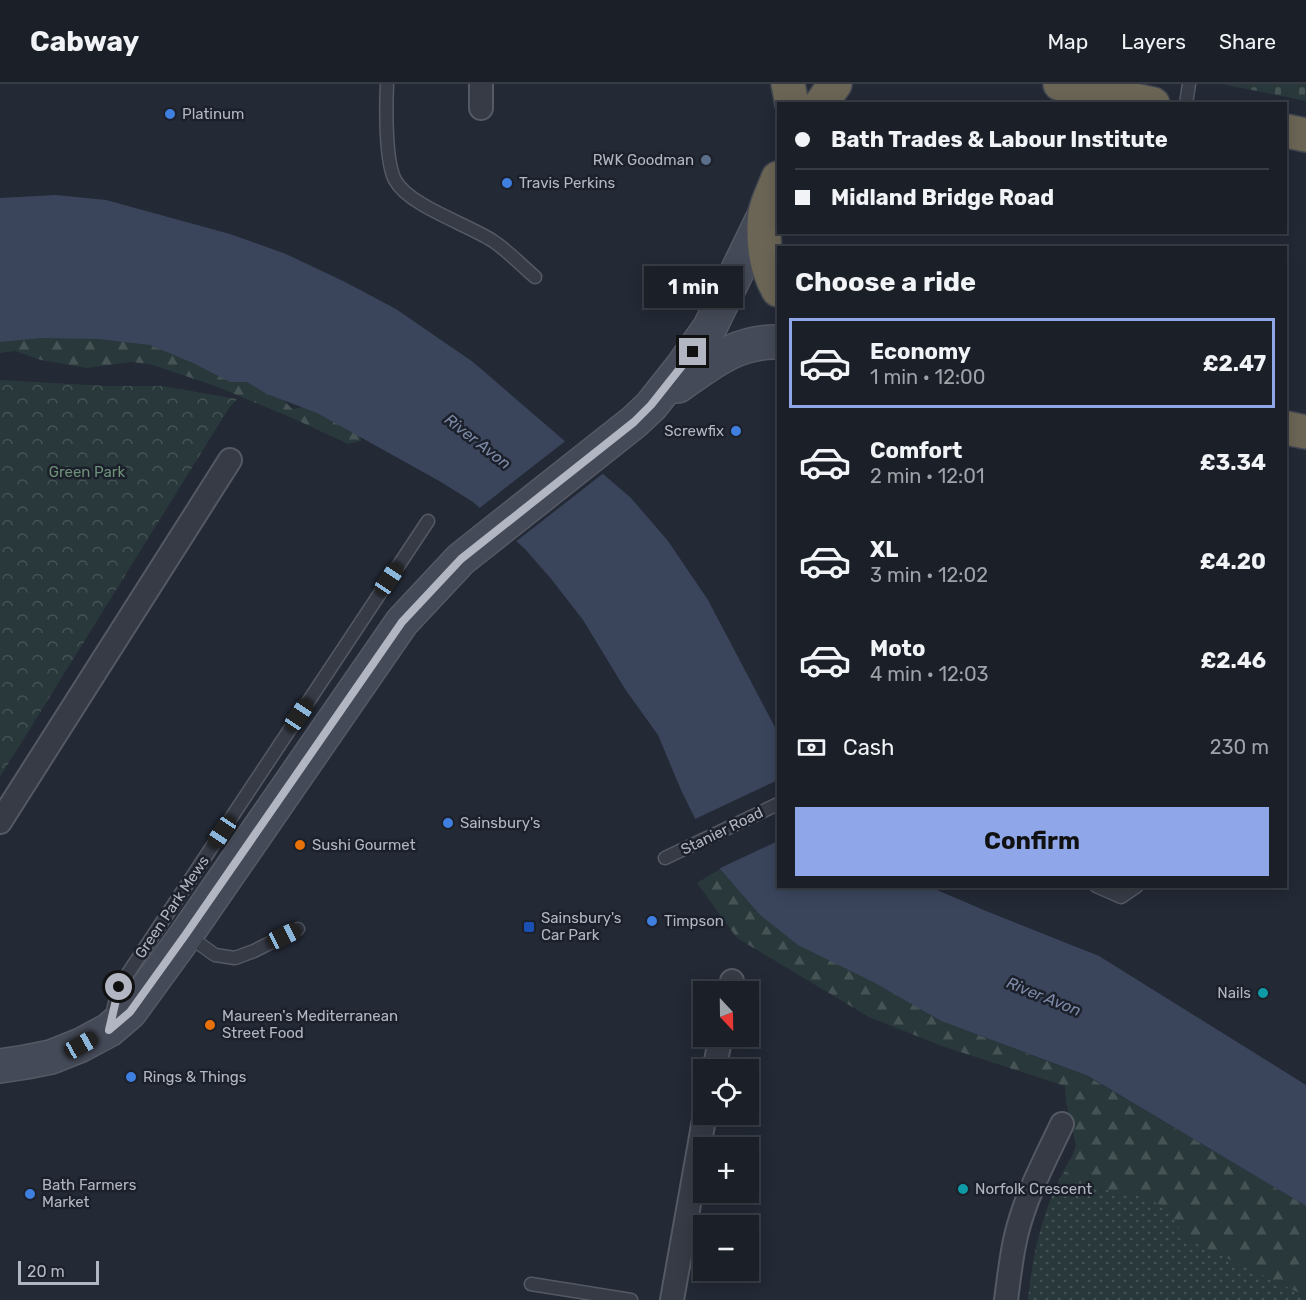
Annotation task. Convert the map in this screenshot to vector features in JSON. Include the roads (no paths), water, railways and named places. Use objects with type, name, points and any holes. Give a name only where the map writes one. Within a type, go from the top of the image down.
[{"type":"highway","points":[[788,84],[792,102]]},
{"type":"highway","points":[[822,102],[834,84]]},
{"type":"highway","points":[[1060,84],[1144,102]]},
{"type":"highway","points":[[1287,130],[1306,135]]},
{"type":"highway","points":[[777,181],[765,212],[765,254],[777,288]]},
{"type":"highway","points":[[1287,428],[1306,432]]},
{"type":"main road","points":[[642,414],[710,327],[765,212]]},
{"type":"main road","points":[[8,1061],[51,1057],[81,1045],[109,1030],[130,1012],[402,622],[461,559],[642,414],[729,352],[749,344],[777,342]]},
{"type":"street","points":[[481,84],[481,108]]},
{"type":"street","points":[[0,822],[230,460]]},
{"type":"street","points":[[1006,1300],[1016,1234],[1030,1193],[1062,1124]]},
{"type":"street","points":[[672,1300],[703,1125]]},
{"type":"lane","points":[[387,84],[386,112],[391,166],[396,181],[406,193],[421,204],[493,241],[535,277]]},
{"type":"lane","points":[[1186,102],[1190,84]]},
{"type":"lane","name":"Green Park Mews","points":[[109,1030],[119,987],[428,521]]},
{"type":"lane","name":"Stanier Road","points":[[665,858],[777,804]]},
{"type":"lane","points":[[1101,888],[1121,897],[1134,888]]},
{"type":"lane","points":[[186,934],[215,955],[235,958],[298,929]]},
{"type":"lane","points":[[531,1284],[631,1300]]},
{"type":"water","name":"River Avon","points":[[56,195],[106,200],[230,234],[286,254],[345,282],[396,309],[473,362],[631,498],[668,541],[708,600],[777,731],[777,888],[932,888],[1099,956],[1306,1085],[1306,1206],[1088,1076],[941,1021],[875,983],[798,945],[759,914],[720,869],[681,790],[658,735],[625,689],[583,620],[525,549],[473,502],[317,413],[267,394],[247,382],[230,382],[150,345],[98,339],[41,338],[0,342],[0,198]]},
{"type":"place","name":"Platinum","points":[[170,114]]},
{"type":"place","name":"RWK Goodman","points":[[706,160]]},
{"type":"place","name":"Travis Perkins","points":[[507,183]]},
{"type":"place","name":"Screwfix","points":[[736,431]]},
{"type":"place","name":"Sainsbury's","points":[[448,823]]},
{"type":"place","name":"Sushi Gourmet","points":[[300,845]]},
{"type":"place","name":"Timpson","points":[[652,921]]},
{"type":"place","name":"Sainsbury's Car Park","points":[[529,927]]},
{"type":"place","name":"Nails","points":[[1263,993]]},
{"type":"place","name":"Maureen's Mediterranean Street Food","points":[[210,1025]]},
{"type":"place","name":"Rings & Things","points":[[131,1077]]},
{"type":"place","name":"Norfolk Crescent","points":[[963,1189]]},
{"type":"place","name":"Bath Farmers Market","points":[[30,1194]]},
{"type":"park label","name":"Green Park","points":[[87,472]]}]
